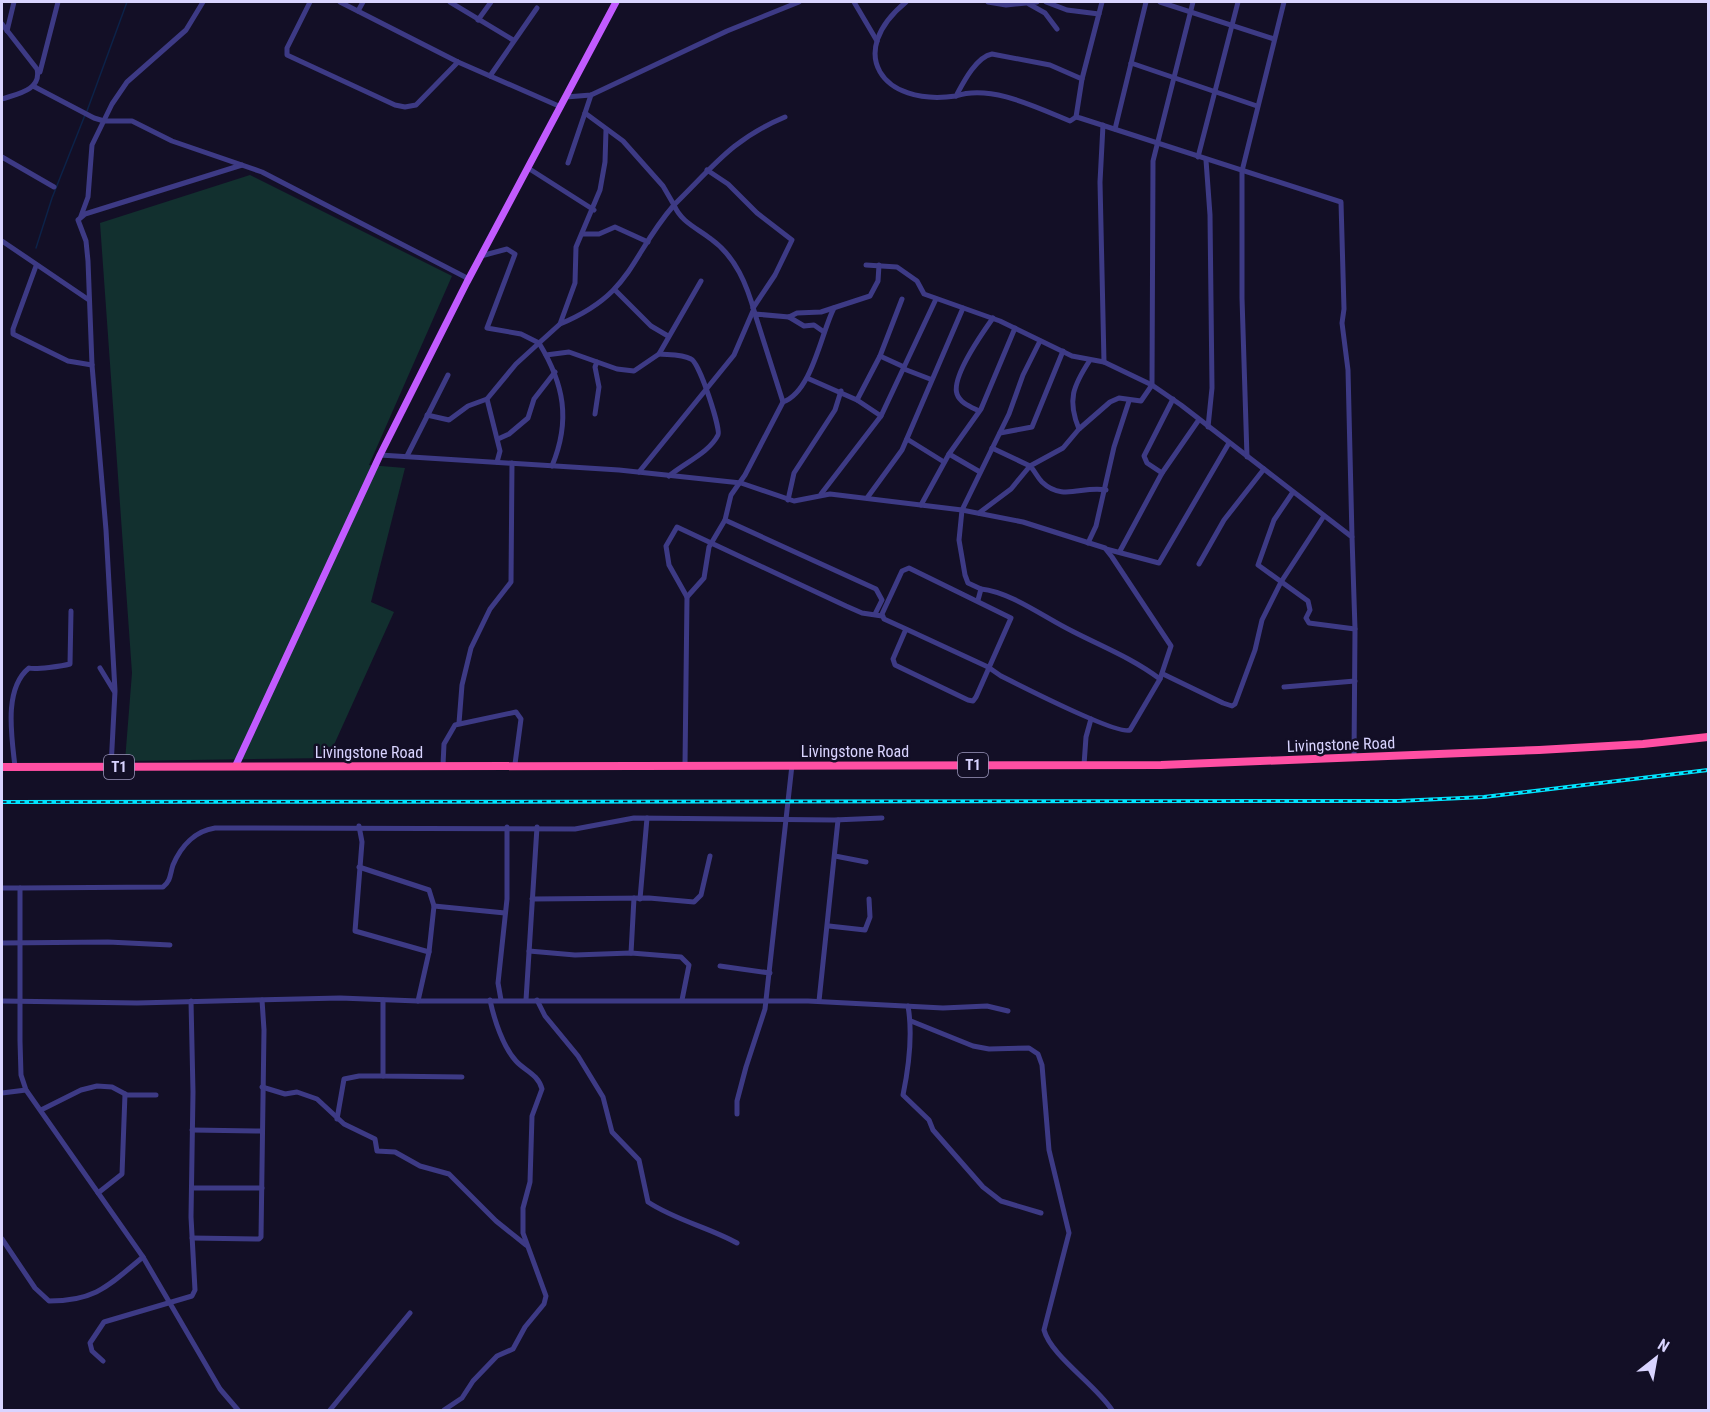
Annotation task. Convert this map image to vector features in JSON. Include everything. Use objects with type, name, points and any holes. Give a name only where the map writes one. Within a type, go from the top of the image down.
[{"type":"highway","name":"Livingstone Road","points":[[2,767],[515,764],[1084,765],[1581,748],[1708,736]]},
{"type":"main road","points":[[236,765],[380,455],[469,279],[616,2]]},
{"type":"street","points":[[6,31],[14,2]]},
{"type":"street","points":[[2,91],[4,98],[33,86],[39,76],[58,2]]},
{"type":"street","points":[[111,767],[115,693],[99,414],[92,365],[86,241],[78,220],[89,191],[92,145],[120,90],[186,30],[203,2]]},
{"type":"street","points":[[310,2],[287,48],[287,55],[395,105],[405,107],[416,105],[458,62]]},
{"type":"street","points":[[340,2],[458,62],[561,107]]},
{"type":"street","points":[[358,11],[363,2]]},
{"type":"street","points":[[450,2],[513,40]]},
{"type":"street","points":[[478,20],[491,2]]},
{"type":"street","points":[[566,97],[591,95],[727,31],[799,2]]},
{"type":"street","points":[[854,2],[877,41]]},
{"type":"street","points":[[906,2],[893,13],[877,41],[877,66],[891,87],[915,96],[956,96],[983,93],[1038,106],[1070,121],[1076,117],[1082,79],[1102,2]]},
{"type":"street","points":[[988,2],[996,5],[1037,2]]},
{"type":"street","points":[[1046,2],[1067,10],[1099,14]]},
{"type":"street","points":[[1115,129],[1146,2]]},
{"type":"street","points":[[1160,2],[1274,39]]},
{"type":"street","points":[[978,513],[1011,489],[1030,466],[1063,448],[1079,429],[1110,402],[1119,398],[1129,401],[1143,400],[1152,385],[1155,223],[1152,174],[1156,142],[1193,2]]},
{"type":"street","points":[[1198,157],[1238,2]]},
{"type":"street","points":[[1247,457],[1242,298],[1242,171],[1284,2]]},
{"type":"street","points":[[1027,4],[1045,14],[1057,29]]},
{"type":"street","points":[[490,76],[537,8]]},
{"type":"street","points":[[2,24],[37,69],[39,76]]},
{"type":"street","points":[[956,96],[977,65],[985,56],[992,54],[1050,65],[1082,79]]},
{"type":"street","points":[[1131,63],[1174,75],[1257,106]]},
{"type":"street","points":[[33,86],[76,110],[104,121],[132,121],[179,144],[262,172],[469,279]]},
{"type":"street","points":[[568,163],[591,95]]},
{"type":"street","points":[[585,113],[630,148],[663,186],[683,219],[713,240],[736,263],[754,310],[783,402]]},
{"type":"street","points":[[427,415],[449,420],[468,406],[487,399],[516,364],[560,324],[587,313],[615,290],[674,205],[707,170],[742,139],[785,117]]},
{"type":"street","points":[[1076,117],[1341,202],[1344,309],[1342,323],[1348,370],[1355,629],[1354,757]]},
{"type":"street","points":[[1103,125],[1100,182],[1104,362]]},
{"type":"street","points":[[560,324],[575,283],[575,252],[594,210],[605,166],[606,130]]},
{"type":"street","points":[[2,157],[54,187]]},
{"type":"street","points":[[1206,159],[1210,215],[1212,388],[1208,428]]},
{"type":"street","points":[[81,216],[242,165]]},
{"type":"street","points":[[528,168],[594,210]]},
{"type":"street","points":[[639,472],[734,355],[754,310],[792,240],[757,213],[728,184],[707,170]]},
{"type":"street","points":[[582,234],[600,234],[615,227],[648,242]]},
{"type":"street","points":[[2,241],[89,300]]},
{"type":"street","points":[[481,256],[507,249],[515,254],[487,328],[521,334],[539,343],[561,385],[563,432],[552,465]]},
{"type":"street","points":[[789,317],[797,313],[821,312],[871,295],[878,281],[879,265]]},
{"type":"street","points":[[36,266],[12,329],[13,334],[69,361],[92,365]]},
{"type":"street","points":[[866,266],[897,267],[917,281],[922,292],[936,299],[993,318],[1063,351],[1089,360],[1104,362],[1152,385],[1352,537]]},
{"type":"street","points":[[546,354],[568,352],[629,372],[659,354],[701,281]]},
{"type":"street","points":[[615,290],[651,326],[668,336]]},
{"type":"street","points":[[857,400],[880,356],[902,299]]},
{"type":"street","points":[[821,494],[881,416],[936,299]]},
{"type":"street","points":[[687,597],[704,578],[710,544],[725,519],[731,495],[741,483],[783,402],[790,399],[807,378],[834,308]]},
{"type":"street","points":[[867,498],[895,462],[907,439],[930,379],[963,308]]},
{"type":"street","points":[[754,310],[789,317],[804,326],[814,325],[824,332]]},
{"type":"street","points":[[979,411],[962,401],[957,395],[957,384],[972,349],[993,318]]},
{"type":"street","points":[[921,505],[944,462],[979,411],[1015,328]]},
{"type":"street","points":[[1040,341],[1000,433],[962,510],[959,540],[968,583],[1001,594],[1047,615],[1072,632],[1132,659],[1162,677],[1232,706],[1235,704],[1255,650],[1262,620],[1281,582],[1324,516]]},
{"type":"street","points":[[1000,433],[1032,427],[1063,351]]},
{"type":"street","points":[[659,354],[691,359],[698,366],[719,428],[718,435],[695,458],[669,476]]},
{"type":"street","points":[[880,356],[930,379]]},
{"type":"street","points":[[1079,429],[1071,403],[1077,382],[1089,360]]},
{"type":"street","points":[[595,414],[599,387],[595,367],[597,362]]},
{"type":"street","points":[[498,439],[515,430],[528,418],[534,399],[555,372]]},
{"type":"street","points":[[407,456],[448,375]]},
{"type":"street","points":[[807,378],[841,391],[881,416]]},
{"type":"street","points":[[788,500],[794,473],[835,410],[841,391]]},
{"type":"street","points":[[487,399],[500,451],[497,462]]},
{"type":"street","points":[[1162,472],[1147,463],[1144,456],[1173,399]]},
{"type":"street","points":[[1089,543],[1106,490],[1112,458],[1129,401]]},
{"type":"street","points":[[1120,551],[1162,472],[1198,421]]},
{"type":"street","points":[[907,439],[944,462]]},
{"type":"street","points":[[380,455],[639,472],[741,483],[788,500],[798,501],[821,494],[962,510],[1023,522],[1159,563],[1229,443]]},
{"type":"street","points":[[992,448],[1030,466],[1044,483],[1062,492],[1075,493],[1092,488],[1106,490]]},
{"type":"street","points":[[949,454],[980,472]]},
{"type":"street","points":[[459,723],[462,685],[471,648],[490,609],[510,582],[512,463]]},
{"type":"street","points":[[1199,564],[1224,520],[1264,469]]},
{"type":"street","points":[[1293,492],[1274,520],[1257,562],[1308,601],[1310,610],[1306,618],[1309,623],[1355,629]]},
{"type":"street","points":[[725,519],[876,589],[882,600],[879,615]]},
{"type":"street","points":[[685,765],[687,597],[669,565],[666,546],[677,527],[862,613],[879,615],[988,667],[1001,676],[1121,732],[1130,730],[1162,677],[1171,646],[1105,548]]},
{"type":"street","points":[[879,615],[902,571],[907,568],[978,600],[1011,618],[975,699],[968,700],[895,665],[893,659],[906,629]]},
{"type":"street","points":[[978,600],[981,589]]},
{"type":"street","points":[[15,767],[12,711],[16,686],[29,668],[42,669],[48,666],[70,664],[71,611]]},
{"type":"street","points":[[100,668],[115,693]]},
{"type":"street","points":[[1284,687],[1355,681]]},
{"type":"street","points":[[443,765],[444,744],[452,728],[459,723],[519,713],[521,719],[515,764]]},
{"type":"street","points":[[1084,765],[1086,737],[1091,719]]},
{"type":"street","points":[[737,1114],[737,1101],[766,1002],[792,764]]},
{"type":"street","points":[[632,953],[647,818]]},
{"type":"street","points":[[2,888],[163,887],[169,882],[173,864],[187,842],[200,830],[264,826],[574,829],[647,818],[838,820],[882,818]]},
{"type":"street","points":[[819,1001],[829,926],[838,820]]},
{"type":"street","points":[[359,826],[362,842],[355,931],[429,952]]},
{"type":"street","points":[[501,1000],[498,983],[505,913],[507,827]]},
{"type":"street","points":[[526,1000],[537,827]]},
{"type":"street","points":[[532,900],[637,898],[697,901],[701,895],[710,856]]},
{"type":"street","points":[[835,856],[866,862]]},
{"type":"street","points":[[359,867],[429,890],[434,906],[429,952],[418,1001]]},
{"type":"street","points":[[20,888],[21,1075],[26,1090],[143,1257],[220,1389],[238,1410]]},
{"type":"street","points":[[829,926],[865,930],[870,917],[869,899]]},
{"type":"street","points":[[434,906],[505,913]]},
{"type":"street","points":[[2,943],[108,942],[170,945]]},
{"type":"street","points":[[529,951],[575,956],[632,953],[677,956],[686,960],[688,969],[682,1000]]},
{"type":"street","points":[[720,966],[770,973]]},
{"type":"street","points":[[2,1001],[137,1003],[262,1000],[819,1001],[908,1006],[987,1006],[1008,1011]]},
{"type":"street","points":[[192,1238],[261,1238],[264,1030],[262,1000]]},
{"type":"street","points":[[383,1000],[383,1076]]},
{"type":"street","points":[[444,1410],[462,1398],[473,1381],[497,1356],[513,1349],[525,1327],[544,1304],[546,1296],[526,1245],[523,1208],[530,1182],[532,1116],[542,1089],[536,1077],[516,1061],[507,1046],[490,1000]]},
{"type":"street","points":[[537,1000],[545,1017],[579,1056],[603,1097],[612,1132],[639,1160],[648,1202],[665,1212],[737,1243]]},
{"type":"street","points":[[103,1361],[90,1347],[102,1324],[192,1296],[195,1290],[192,1238],[191,1001]]},
{"type":"street","points":[[908,1006],[911,1021],[908,1068],[903,1095],[929,1120],[933,1130],[983,1187],[1007,1204],[1041,1214]]},
{"type":"street","points":[[911,1021],[973,1046],[989,1049],[1029,1048],[1038,1054],[1042,1065],[1049,1150],[1069,1233],[1044,1330],[1047,1339],[1058,1353],[1096,1388],[1112,1410]]},
{"type":"street","points":[[337,1119],[344,1079],[359,1076],[462,1077]]},
{"type":"street","points":[[41,1110],[81,1090],[97,1086],[112,1087],[125,1094],[156,1095]]},
{"type":"street","points":[[262,1087],[275,1092],[297,1092],[317,1099],[326,1105],[337,1119],[375,1139],[377,1151],[395,1152],[420,1166],[449,1174],[490,1216],[526,1245]]},
{"type":"street","points":[[2,1094],[26,1090]]},
{"type":"street","points":[[99,1193],[122,1174],[125,1094]]},
{"type":"street","points":[[192,1130],[262,1131]]},
{"type":"street","points":[[192,1188],[262,1188]]},
{"type":"street","points":[[2,1239],[35,1288],[49,1301],[69,1301],[91,1296],[143,1257]]},
{"type":"street","points":[[330,1410],[410,1313]]},
{"type":"green space","points":[[250,175],[452,276],[369,465],[405,468],[371,602],[394,612],[328,758],[125,761],[132,673],[100,223]]},
{"type":"waterway","points":[[87,111],[127,2]]},
{"type":"waterway","points":[[36,248],[52,198],[85,115]]},
{"type":"railway","points":[[2,802],[1398,801],[1484,797],[1708,770]]}]
